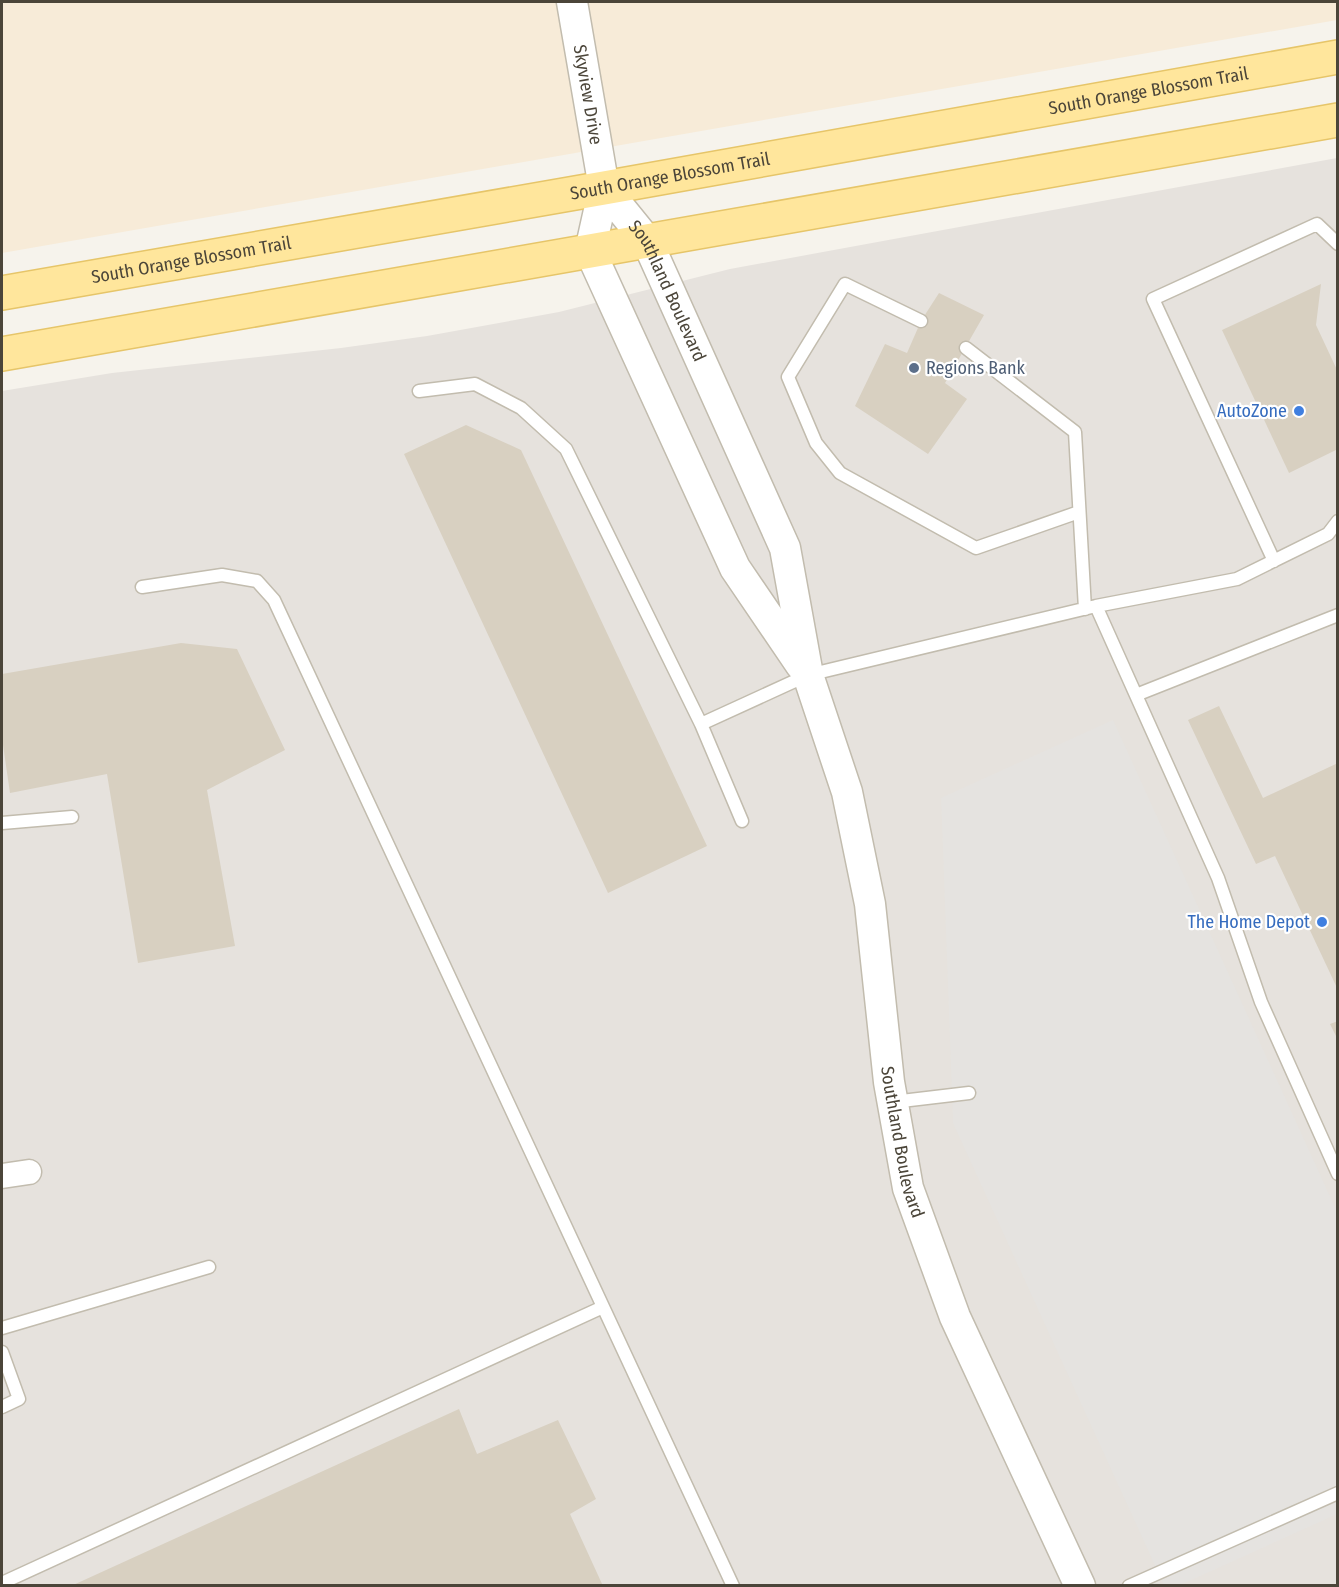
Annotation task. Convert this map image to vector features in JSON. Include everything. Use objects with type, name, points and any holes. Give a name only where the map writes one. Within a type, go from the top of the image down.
[{"type":"main road","name":"South Orange Blossom Trail","points":[[2,293],[1338,57]]},
{"type":"main road","points":[[2,354],[1338,120]]},
{"type":"street","name":"Skyview Drive","points":[[572,2],[604,188]]},
{"type":"street","name":"Southland Boulevard","points":[[604,188],[647,241],[785,548],[808,675],[848,792],[870,903],[889,1082],[908,1188],[955,1317],[1080,1586]]},
{"type":"street","name":"Southland Boulevard","points":[[604,188],[590,251],[735,568],[808,675]]},
{"type":"street","points":[[2,1176],[29,1173]]},
{"type":"lane","points":[[1274,561],[1153,299],[1317,224],[1338,244]]},
{"type":"lane","points":[[921,321],[845,284],[789,377],[816,443],[840,473],[976,548],[1079,512]]},
{"type":"lane","points":[[966,348],[1075,432],[1079,512],[1090,608],[1136,695],[1218,878],[1261,1002],[1338,1174]]},
{"type":"lane","points":[[419,391],[475,384],[521,408],[566,449],[701,724],[742,821]]},
{"type":"lane","points":[[701,724],[808,675],[1090,608],[1237,579],[1328,534],[1338,521]]},
{"type":"lane","points":[[142,587],[222,575],[257,581],[274,600],[733,1586]]},
{"type":"lane","points":[[1136,695],[1338,615]]},
{"type":"lane","points":[[2,823],[72,817]]},
{"type":"lane","points":[[893,1102],[969,1093]]},
{"type":"lane","points":[[2,1328],[209,1267]]},
{"type":"lane","points":[[2,1583],[603,1308]]},
{"type":"lane","points":[[2,1352],[19,1399],[2,1407]]},
{"type":"lane","points":[[1129,1586],[1338,1493]]},
{"type":"shaded area","points":[[2,2],[1337,2],[1337,20],[2,253]]},
{"type":"shaded area","points":[[1337,158],[1337,1585],[2,1586],[2,391],[112,373],[341,348],[427,336],[559,312],[730,269]]},
{"type":"shaded area","points":[[1113,720],[1337,1212],[1337,1514],[1180,1585],[1164,1585],[953,1123],[941,798]]},
{"type":"building","name":"AutoZone","points":[[1321,284],[1316,325],[1338,372],[1338,449],[1289,473],[1222,330]]},
{"type":"building","name":"Regions Bank","points":[[939,293],[984,315],[945,383],[967,399],[928,454],[855,406],[885,344],[907,353],[921,321]]},
{"type":"building","points":[[466,425],[521,450],[707,846],[608,893],[404,454]]},
{"type":"building","points":[[181,643],[237,649],[285,750],[207,790],[235,946],[138,963],[107,774],[10,793],[2,738],[2,674]]},
{"type":"building","points":[[1219,706],[1263,798],[1338,763],[1338,990],[1275,856],[1256,864],[1188,720]]},
{"type":"building","points":[[1338,1021],[1338,1040],[1330,1024]]},
{"type":"building","points":[[459,1409],[477,1454],[558,1420],[596,1499],[570,1514],[603,1586],[71,1586]]},
{"type":"place","name":"Regions Bank","points":[[914,368]]},
{"type":"place","name":"AutoZone","points":[[1299,411]]},
{"type":"place","name":"The Home Depot","points":[[1322,922]]}]
